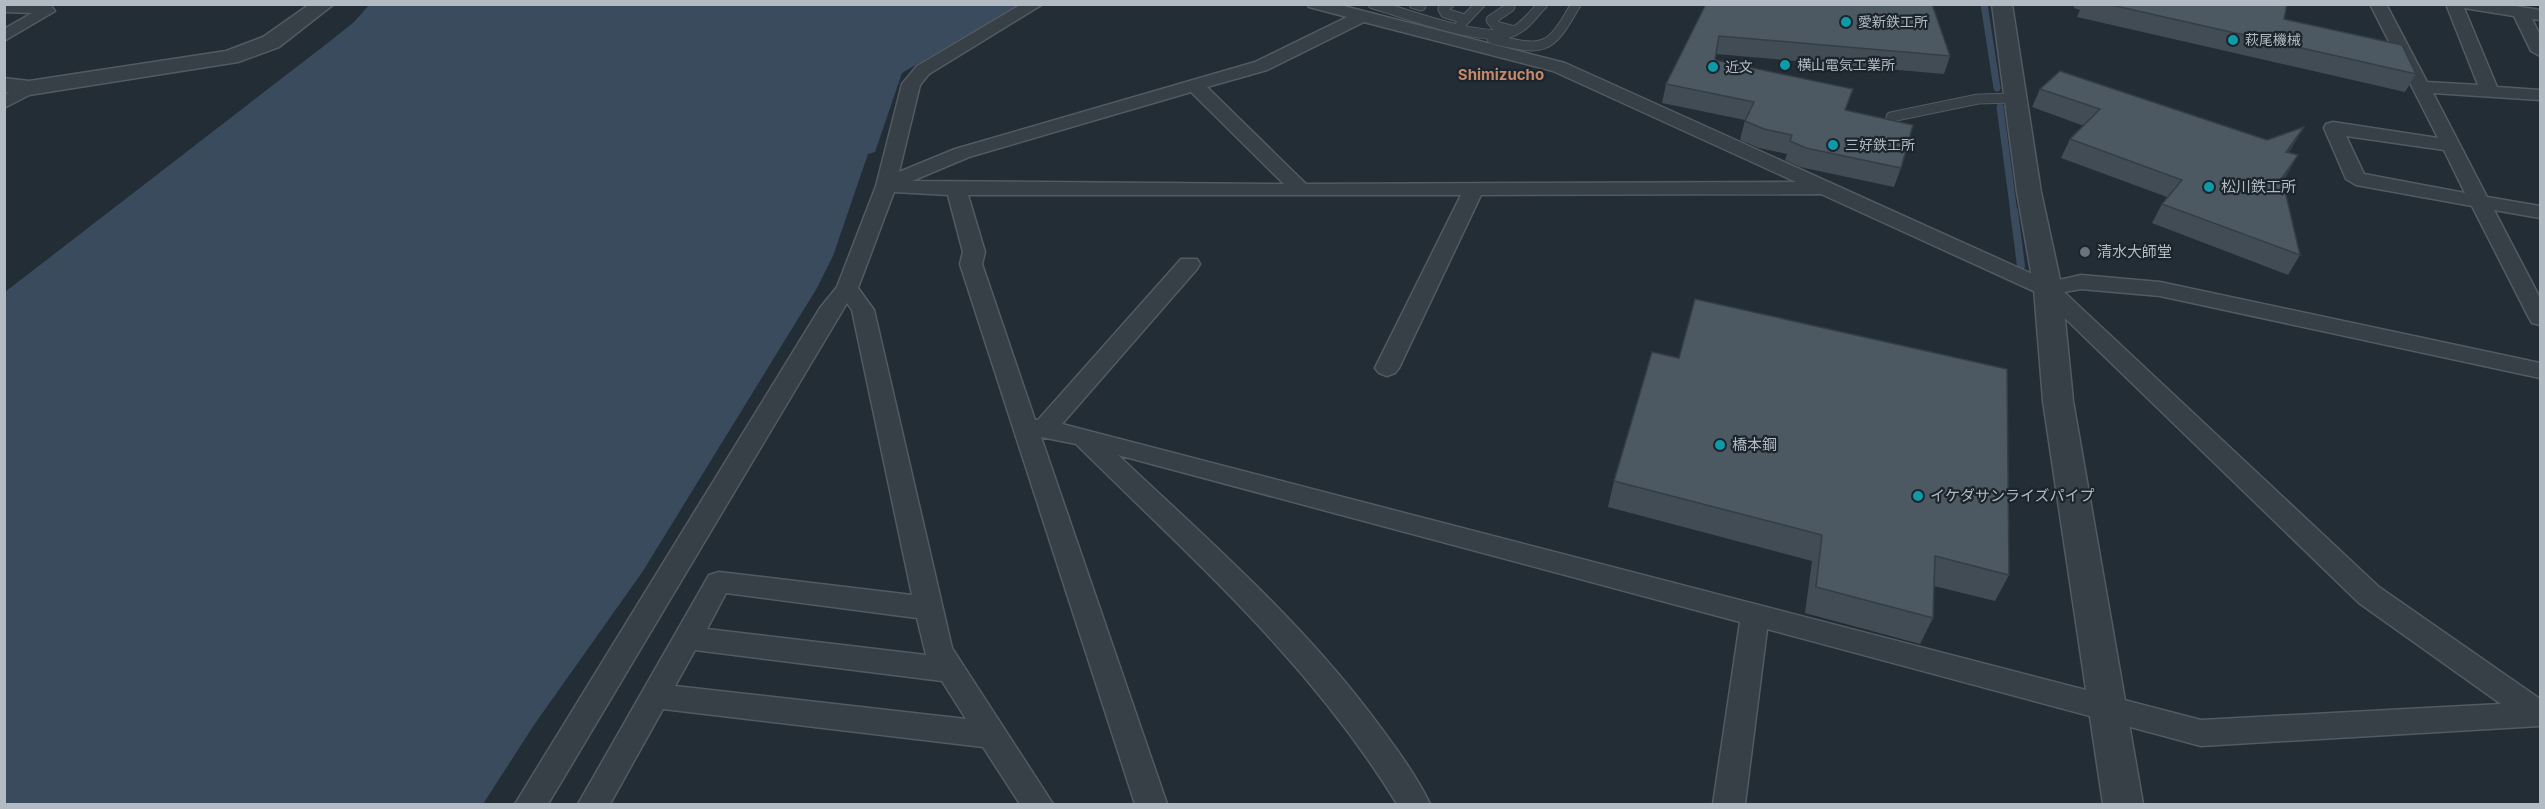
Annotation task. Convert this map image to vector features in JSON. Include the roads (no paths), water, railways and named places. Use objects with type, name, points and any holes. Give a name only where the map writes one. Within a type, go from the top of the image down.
[{"type":"street","points":[[4,85],[29,88],[230,57],[271,42],[324,4]]},
{"type":"street","points":[[531,804],[831,308],[847,288],[886,186],[911,84],[923,70],[1035,4]]},
{"type":"street","points":[[1315,4],[1368,10],[1559,67],[2048,289],[2369,595],[2540,714]]},
{"type":"street","points":[[2002,4],[2014,98],[2048,289],[2058,401],[2123,804]]},
{"type":"street","points":[[2378,4],[2423,87],[2477,200],[2541,318]]},
{"type":"street","points":[[2454,4],[2490,92]]},
{"type":"street","points":[[2466,4],[2541,15]]},
{"type":"street","points":[[4,7],[44,8],[47,11],[4,36]]},
{"type":"street","points":[[886,186],[962,153],[1261,66],[1368,10]]},
{"type":"street","points":[[2520,12],[2541,51]]},
{"type":"street","points":[[1194,86],[1302,190]]},
{"type":"street","points":[[2423,87],[2536,95],[2541,112]]},
{"type":"street","points":[[4,103],[29,88]]},
{"type":"street","points":[[2452,146],[2332,128],[2356,179],[2541,212]]},
{"type":"street","points":[[886,186],[956,189],[1302,190],[1829,188]]},
{"type":"street","points":[[956,189],[974,252],[971,264],[1035,428],[1151,804]]},
{"type":"street","points":[[1387,368],[1475,189]]},
{"type":"street","points":[[1035,428],[1189,264]]},
{"type":"street","points":[[2048,289],[2081,282],[2160,289],[2541,370]]},
{"type":"street","points":[[847,288],[863,310],[938,651],[1037,804]]},
{"type":"street","points":[[1035,428],[1083,437],[1755,616],[2107,706],[2200,733],[2540,714]]},
{"type":"street","points":[[1083,437],[1284,633],[1345,701],[1399,778],[1414,804]]},
{"type":"street","points":[[594,804],[719,582],[927,608]]},
{"type":"street","points":[[1729,804],[1755,616]]},
{"type":"street","points":[[687,638],[950,670]]},
{"type":"street","points":[[654,696],[991,735]]},
{"type":"lane","points":[[1449,4],[1443,9],[1445,13],[1462,23],[1490,38],[1533,49],[1543,48],[1552,43],[1576,4]]},
{"type":"lane","points":[[1462,23],[1480,4]]},
{"type":"lane","points":[[1508,4],[1510,7],[1507,10],[1491,20],[1496,26],[1515,31]]},
{"type":"lane","points":[[1483,33],[1502,35],[1515,31],[1543,4]]},
{"type":"lane","points":[[1412,15],[1419,5]]},
{"type":"lane","points":[[1368,10],[1462,23]]},
{"type":"lane","points":[[1891,117],[1978,99],[2014,98]]},
{"type":"water","points":[[369,5],[1018,5],[902,73],[875,152],[868,154],[833,256],[817,288],[643,571],[534,725],[483,804],[5,804],[5,292],[329,42],[354,22]]},
{"type":"waterway","points":[[1984,4],[1997,88]]},
{"type":"waterway","points":[[2000,107],[2014,213]]},
{"type":"waterway","points":[[2014,211],[2021,266]]},
{"type":"place","name":"愛新鉄工所","points":[[1846,22]]},
{"type":"place","name":"萩尾機械","points":[[2233,40]]},
{"type":"place","name":"横山電気工業所","points":[[1785,65]]},
{"type":"place","name":"近文","points":[[1713,67]]},
{"type":"place","name":"三好鉄工所","points":[[1833,145]]},
{"type":"place","name":"松川鉄工所","points":[[2209,187]]},
{"type":"place","name":"清水大師堂","points":[[2085,252]]},
{"type":"place","name":"橋本鋼","points":[[1720,445]]},
{"type":"place","name":"イケダサンライズパイプ","points":[[1918,496]]},
{"type":"district","name":"Shimizucho","points":[[1501,75]]}]
